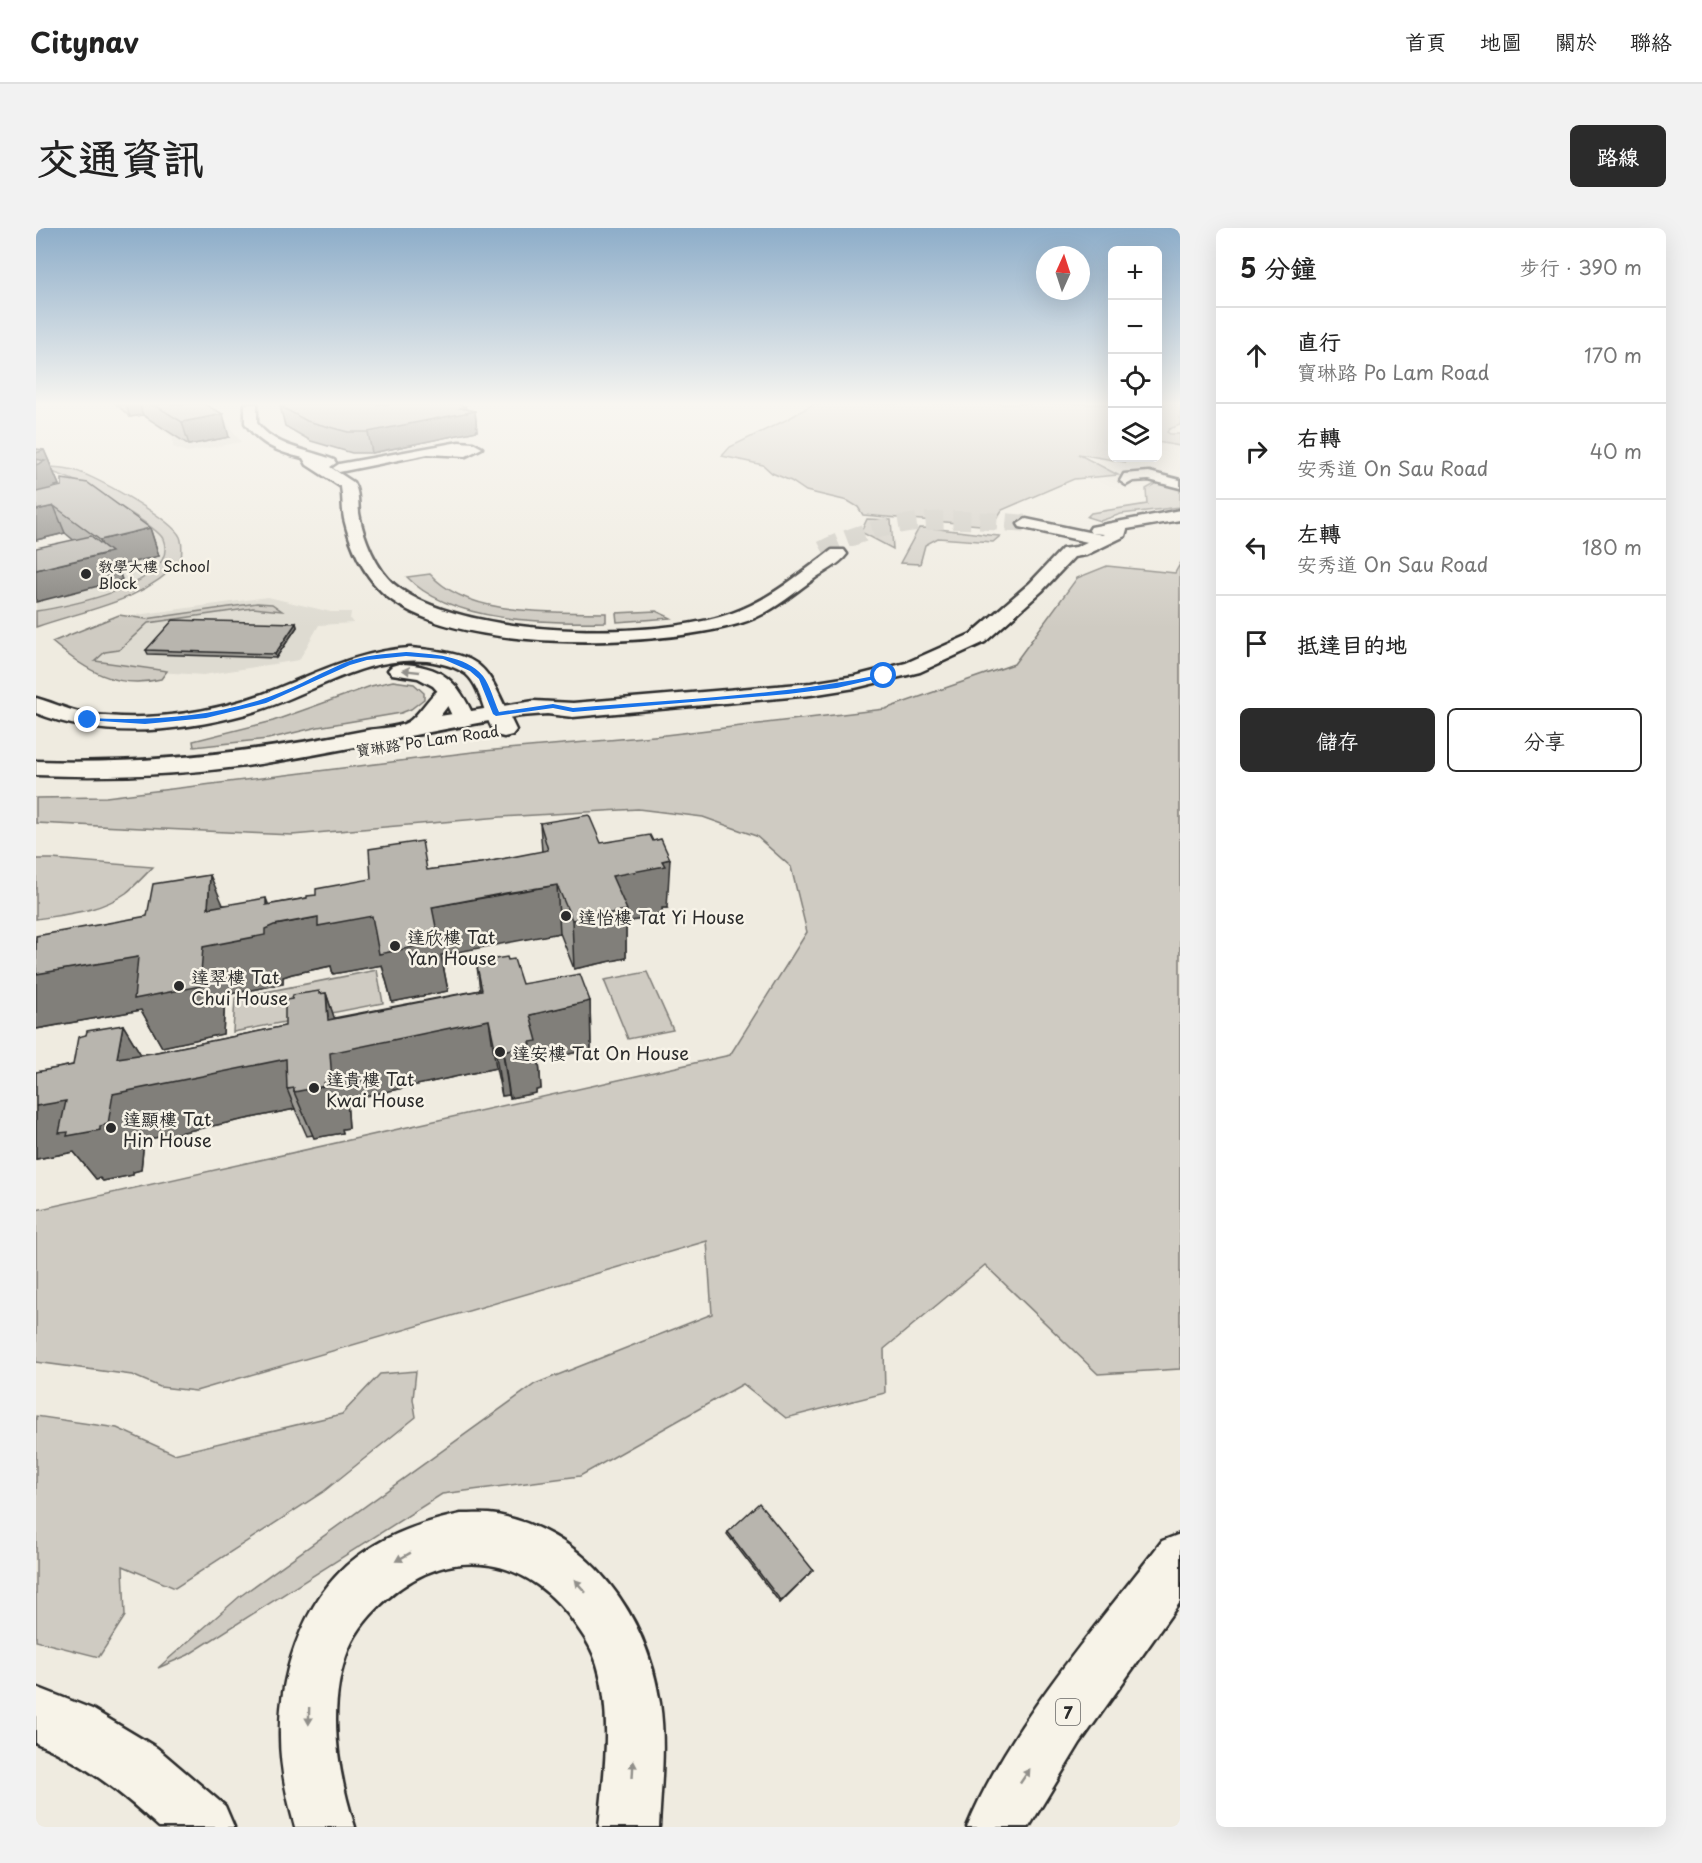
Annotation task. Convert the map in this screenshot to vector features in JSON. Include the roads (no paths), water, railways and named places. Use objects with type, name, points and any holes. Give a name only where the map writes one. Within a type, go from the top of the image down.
[{"type":"main road","points":[[341,479],[350,491],[351,516],[356,531],[371,564],[383,582],[398,596],[416,606],[437,615],[472,624],[522,631],[586,635],[684,630],[726,621],[760,609],[800,580],[806,564],[830,552]]},
{"type":"main road","name":"寶琳路 Po Lam Road","points":[[277,754],[316,754],[380,748],[500,722],[553,706],[573,710],[811,689],[846,684],[913,668],[978,638],[1036,587],[1081,541],[1119,532],[1119,527],[1180,515]]},
{"type":"main road","points":[[1081,541],[1025,527],[1081,541]]},
{"type":"main road","points":[[36,705],[64,715],[106,722],[185,719],[236,710],[264,701],[348,664],[376,657],[406,654],[444,658],[473,670],[481,678],[500,722]]},
{"type":"main road","points":[[36,723],[102,734],[186,730],[260,714],[367,675],[392,670],[413,670],[430,674],[441,680],[457,702],[464,719]]},
{"type":"main road","points":[[414,728],[430,716],[448,691]]},
{"type":"main road","name":"寶琳路 Po Lam Road","points":[[36,768],[122,769],[277,754],[464,719],[540,725],[573,710]]},
{"type":"main road","points":[[324,1826],[309,1747],[309,1701],[322,1647],[331,1629],[342,1611],[366,1583],[398,1559],[441,1542],[486,1538],[528,1548],[549,1559],[570,1575],[588,1595],[615,1640],[624,1665],[634,1725],[628,1827]]},
{"type":"main road","name":"7","points":[[997,1827],[1020,1784],[1080,1694],[1180,1559]]},
{"type":"main road","points":[[36,1715],[72,1729],[137,1768],[204,1827]]},
{"type":"street","points":[[1159,479],[1180,484]]},
{"type":"tunnel","points":[[822,550],[847,539],[897,525],[947,520],[1026,524]]},
{"type":"place","name":"教學大樓 School Block","points":[[86,574]]},
{"type":"place","name":"達怡樓 Tat Yi House","points":[[566,916]]},
{"type":"place","name":"達欣樓 Tat Yan House","points":[[395,946]]},
{"type":"place","name":"達翠樓 Tat Chui House","points":[[179,986]]},
{"type":"place","name":"達安樓 Tat On House","points":[[500,1052]]},
{"type":"place","name":"達貴樓 Tat Kwai House","points":[[314,1088]]},
{"type":"place","name":"達顯樓 Tat Hin House","points":[[111,1128]]}]
